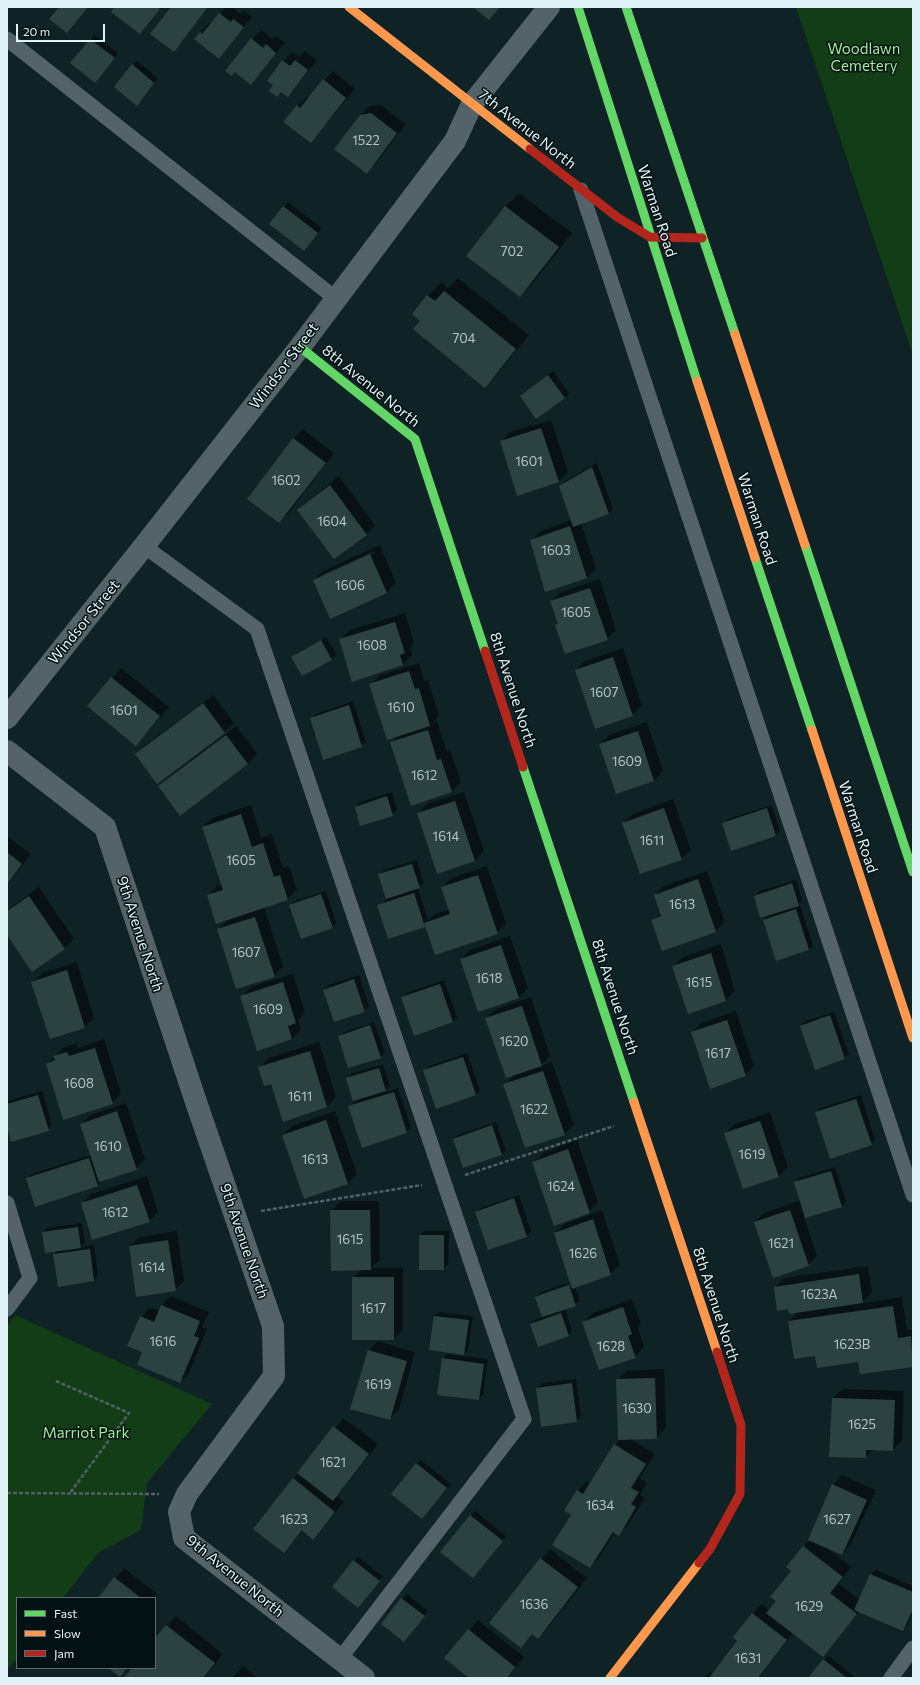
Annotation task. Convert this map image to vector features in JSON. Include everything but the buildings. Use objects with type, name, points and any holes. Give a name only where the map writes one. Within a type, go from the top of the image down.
[{"type":"main road","name":"7th Avenue North","points":[[349,7],[581,190],[617,217],[650,237]]},
{"type":"main road","name":"Warman Road","points":[[578,7],[650,237],[913,1038]]},
{"type":"main road","points":[[626,7],[913,872]]},
{"type":"main road","points":[[650,237],[702,238]]},
{"type":"main road","name":"8th Avenue North","points":[[300,347],[415,439],[741,1425],[740,1494],[710,1549],[610,1678]]},
{"type":"street","name":"Windsor Street","points":[[7,718],[300,347],[335,298],[455,141],[472,104],[549,7]]},
{"type":"street","name":"9th Avenue North","points":[[7,750],[105,828],[196,1102],[273,1326],[274,1376],[187,1494],[179,1512],[184,1538],[364,1678]]},
{"type":"lane","points":[[7,39],[335,298]]},
{"type":"lane","points":[[581,190],[913,1195]]},
{"type":"lane","points":[[144,546],[257,628],[524,1419],[340,1660]]},
{"type":"lane","points":[[7,1203],[30,1278],[7,1309]]},
{"type":"lane","points":[[891,1678],[913,1648]]},
{"type":"path","points":[[56,1381],[129,1413],[70,1493]]},
{"type":"path","points":[[7,1493],[154,1494]]},
{"type":"green space","name":"Woodlawn Cemetery","points":[[796,7],[913,7],[913,355]]},
{"type":"green space","name":"Marriot Park","points":[[15,1315],[212,1404],[147,1483],[141,1530],[98,1553],[64,1597],[16,1597],[16,1659],[9,1668],[7,1667],[7,1326]]},
{"type":"traffic: fast","points":[[578,7],[697,381]]},
{"type":"traffic: fast","points":[[626,7],[735,334]]},
{"type":"traffic: fast","points":[[300,347],[415,439],[485,651]]},
{"type":"traffic: fast","points":[[805,545],[913,872]]},
{"type":"traffic: fast","points":[[755,558],[812,730]]},
{"type":"traffic: fast","points":[[523,767],[634,1102]]},
{"type":"traffic: slow","points":[[349,7],[530,149]]},
{"type":"traffic: slow","points":[[735,334],[805,545]]},
{"type":"traffic: slow","points":[[697,381],[755,558]]},
{"type":"traffic: slow","points":[[812,730],[913,1038]]},
{"type":"traffic: slow","points":[[634,1102],[717,1352]]},
{"type":"traffic: slow","points":[[610,1678],[699,1563]]},
{"type":"traffic: jam","points":[[530,149],[617,217],[650,237],[702,238]]},
{"type":"traffic: jam","points":[[485,651],[523,767]]},
{"type":"traffic: jam","points":[[699,1563],[710,1549],[740,1494],[741,1425],[717,1352]]}]
